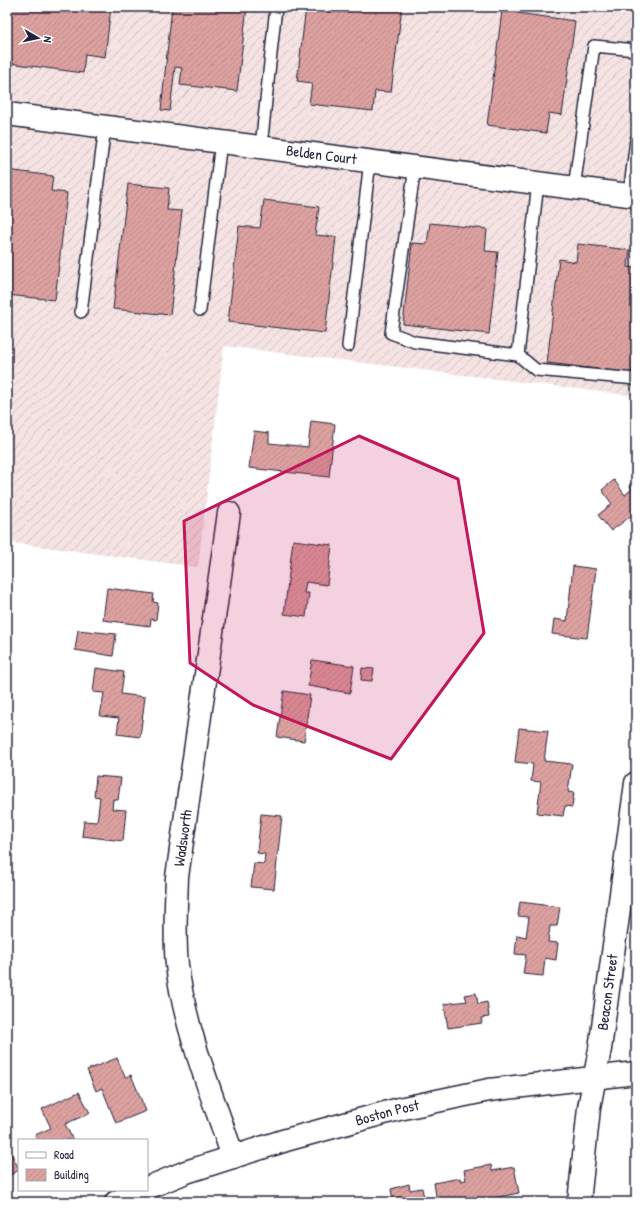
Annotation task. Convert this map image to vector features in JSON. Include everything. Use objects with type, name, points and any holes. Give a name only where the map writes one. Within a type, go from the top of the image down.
[{"type":"street","name":"Belden Court","points":[[7,114],[633,195]]},
{"type":"street","name":"Wadsworth","points":[[229,513],[177,877],[175,926],[177,965],[186,1014],[233,1157]]},
{"type":"street","name":"Beacon Street","points":[[579,1202],[590,1108],[601,1041],[636,783]]},
{"type":"street","name":"Boston Post","points":[[148,1188],[186,1172],[286,1140],[391,1112],[489,1090],[636,1073]]},
{"type":"street","points":[[116,1202],[140,1191]]},
{"type":"lane","points":[[261,147],[276,7]]},
{"type":"lane","points":[[574,188],[594,46],[636,50]]},
{"type":"lane","points":[[82,312],[105,127]]},
{"type":"lane","points":[[633,195],[636,140]]},
{"type":"lane","points":[[200,310],[221,142]]},
{"type":"lane","points":[[348,346],[370,161]]},
{"type":"lane","points":[[415,167],[391,332],[415,342],[518,355],[536,370],[636,379]]},
{"type":"lane","points":[[518,355],[538,183]]},
{"type":"highlighted area","points":[[359,436],[458,479],[484,633],[391,759],[253,705],[190,663],[184,521]]},
{"type":"shaded area","points":[[7,7],[636,7],[636,396],[224,346],[198,567],[7,542]]},
{"type":"building","points":[[7,7],[111,7],[105,57],[85,54],[83,73],[9,63],[11,45],[7,44]]},
{"type":"building","points":[[172,7],[247,7],[237,91],[180,85],[182,68],[175,67],[170,111],[161,110]]},
{"type":"building","points":[[306,7],[402,7],[391,92],[375,91],[373,111],[309,104],[312,83],[297,81]]},
{"type":"building","points":[[502,11],[575,21],[562,115],[549,113],[546,133],[487,125]]},
{"type":"building","points":[[7,170],[53,176],[51,191],[67,193],[55,300],[7,295]]},
{"type":"building","points":[[128,184],[169,188],[167,210],[182,211],[170,315],[113,309]]},
{"type":"building","points":[[264,200],[319,207],[315,235],[336,237],[325,333],[228,322],[239,226],[260,228]]},
{"type":"building","points":[[430,223],[487,229],[485,251],[498,252],[489,334],[403,324],[412,243],[427,244]]},
{"type":"building","points":[[578,244],[630,250],[628,267],[636,268],[636,341],[632,373],[547,363],[559,259],[576,262]]},
{"type":"building","points":[[311,421],[335,424],[329,477],[249,468],[254,431],[269,433],[269,443],[308,447]]},
{"type":"building","points":[[636,479],[636,512],[611,531],[598,515],[612,504],[602,490],[614,480],[625,495],[632,489],[629,485]]},
{"type":"building","points":[[293,540],[332,545],[327,585],[306,582],[304,593],[309,593],[306,617],[284,614]]},
{"type":"building","points":[[573,566],[596,569],[587,638],[552,634],[554,619],[567,621]]},
{"type":"building","points":[[107,588],[154,594],[153,602],[158,603],[156,620],[151,619],[150,626],[103,620]]},
{"type":"building","points":[[78,630],[116,634],[113,656],[75,650]]},
{"type":"building","points":[[312,660],[354,666],[350,693],[308,686]]},
{"type":"building","points":[[96,668],[124,672],[121,694],[145,697],[140,737],[117,734],[119,718],[100,716],[104,693],[93,692]]},
{"type":"building","points":[[362,668],[374,669],[372,681],[361,680]]},
{"type":"building","points":[[284,691],[310,695],[304,741],[277,737]]},
{"type":"building","points":[[519,728],[548,731],[544,761],[572,764],[568,792],[574,793],[572,807],[565,806],[563,816],[537,813],[541,782],[531,781],[533,764],[515,762]]},
{"type":"building","points":[[96,776],[121,778],[118,800],[113,799],[112,809],[126,810],[123,841],[82,836],[84,821],[97,822],[100,797],[94,796]]},
{"type":"building","points":[[261,814],[282,816],[274,889],[251,887],[254,863],[264,864],[265,854],[257,853]]},
{"type":"building","points":[[520,902],[560,907],[557,926],[550,926],[548,942],[558,943],[556,960],[545,958],[543,976],[523,974],[526,955],[515,954],[517,935],[526,937],[529,917],[518,916]]},
{"type":"building","points":[[476,993],[478,1004],[487,1002],[489,1017],[481,1018],[482,1023],[448,1028],[444,1004],[467,1001],[465,995]]},
{"type":"building","points":[[117,1058],[125,1077],[131,1075],[146,1111],[116,1123],[102,1088],[96,1091],[87,1070]]},
{"type":"building","points":[[79,1092],[90,1113],[65,1124],[72,1139],[37,1139],[35,1135],[51,1128],[42,1109]]},
{"type":"building","points":[[7,1145],[18,1167],[18,1171],[7,1177]]},
{"type":"building","points":[[491,1165],[492,1171],[514,1167],[519,1193],[474,1202],[437,1202],[434,1183],[460,1178],[461,1181],[466,1180],[464,1170]]},
{"type":"building","points":[[409,1184],[410,1190],[422,1188],[425,1202],[387,1202],[393,1201],[391,1189]]}]
